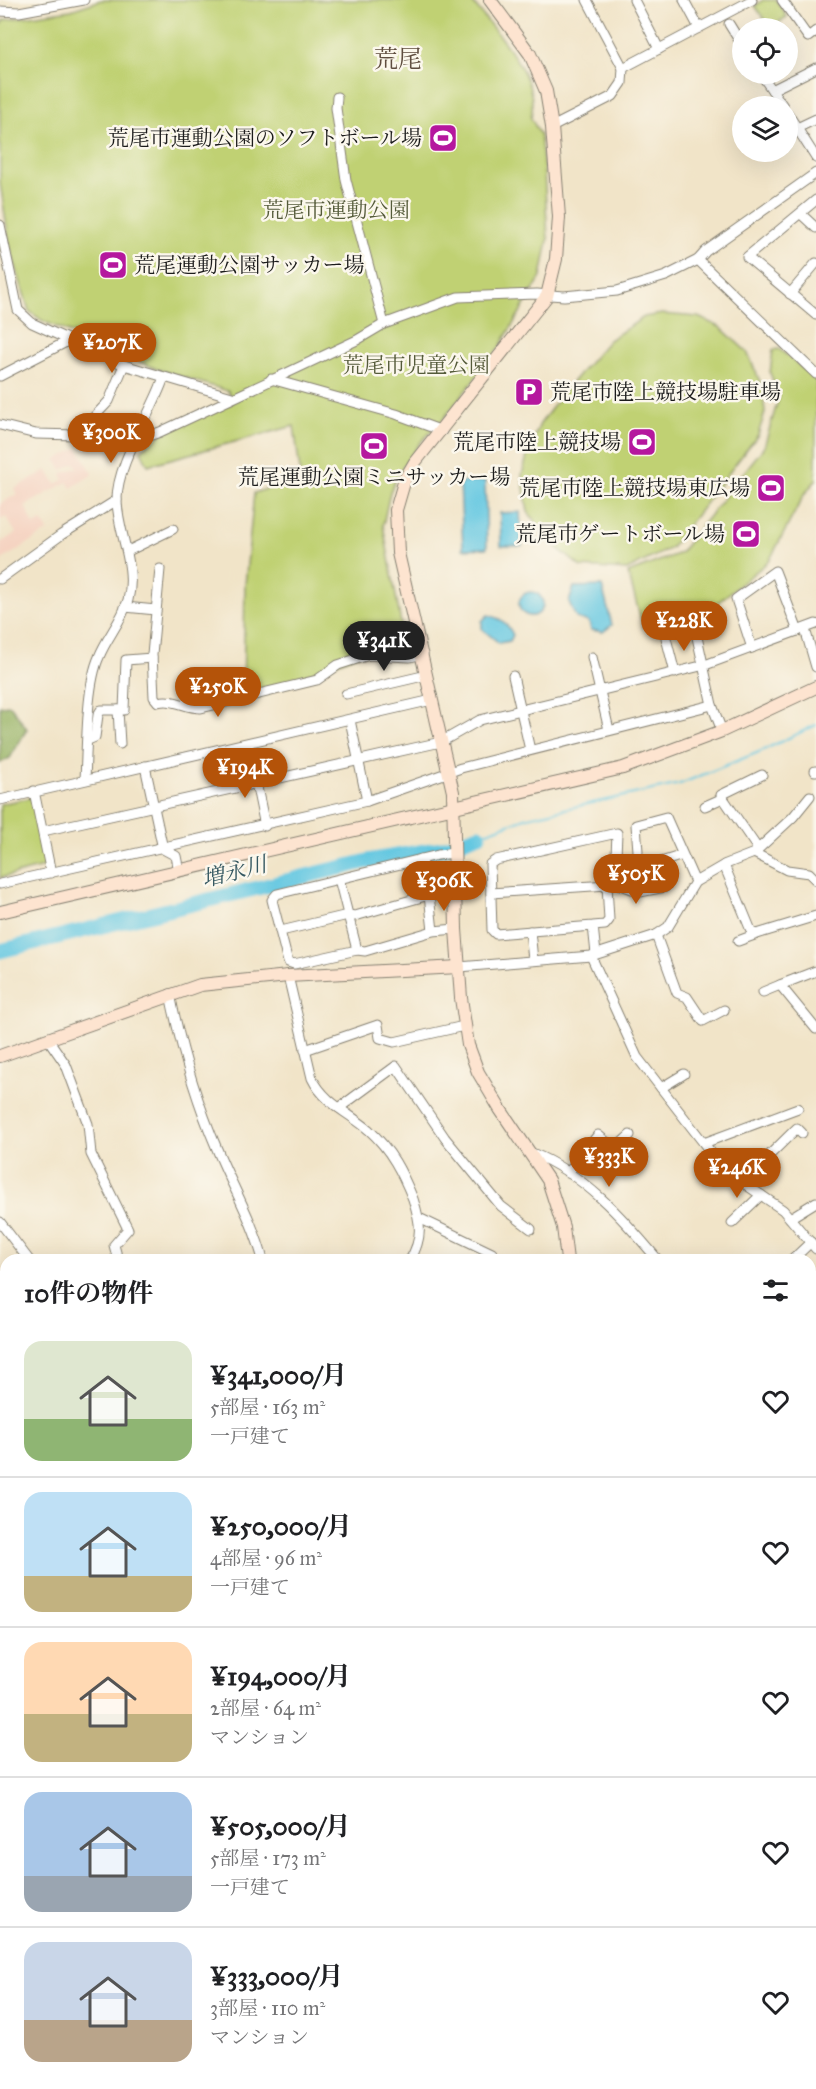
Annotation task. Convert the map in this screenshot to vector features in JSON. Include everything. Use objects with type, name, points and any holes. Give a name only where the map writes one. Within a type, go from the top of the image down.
[{"type":"street","points":[[1,12],[37,10],[84,0]]},
{"type":"street","points":[[490,0],[530,54],[546,91],[552,127],[559,237],[553,278],[547,296],[405,479],[396,510],[398,553],[428,675],[454,806],[456,929],[464,1026],[468,1045],[478,1072],[548,1180],[558,1206],[566,1254]]},
{"type":"street","points":[[552,127],[613,96],[622,82],[623,68],[587,0]]},
{"type":"street","points":[[634,0],[659,49]]},
{"type":"street","points":[[684,0],[699,28]]},
{"type":"street","points":[[623,68],[699,28],[737,4],[752,0]]},
{"type":"street","points":[[782,0],[808,37],[816,31]]},
{"type":"street","points":[[729,24],[732,29]]},
{"type":"street","points":[[772,90],[816,68]]},
{"type":"street","points":[[768,84],[776,96]]},
{"type":"street","points":[[337,97],[340,145],[346,180],[384,324]]},
{"type":"street","points":[[798,127],[816,119]]},
{"type":"street","points":[[798,131],[816,158]]},
{"type":"street","points":[[137,440],[160,432],[357,340],[384,324],[468,295],[564,297],[617,291],[666,276],[698,260],[713,246],[816,173]]},
{"type":"street","points":[[816,200],[747,257],[816,315]]},
{"type":"street","points":[[801,214],[816,228]]},
{"type":"street","points":[[0,225],[18,310],[32,323],[124,365],[232,397]]},
{"type":"street","points":[[698,260],[816,374]]},
{"type":"street","points":[[790,294],[816,263]]},
{"type":"street","points":[[0,376],[70,340]]},
{"type":"street","points":[[0,424],[50,436],[77,435],[109,400],[124,365]]},
{"type":"street","points":[[85,779],[93,676],[99,657],[125,607],[130,584],[128,551],[117,500],[126,460],[164,377]]},
{"type":"street","points":[[271,379],[396,414],[442,431]]},
{"type":"street","points":[[0,579],[61,535],[117,500]]},
{"type":"street","points":[[128,551],[172,529]]},
{"type":"street","points":[[159,569],[152,658],[154,697],[158,702],[170,699],[191,708],[201,708],[316,680],[338,665],[369,655],[410,657],[423,654]]},
{"type":"street","points":[[752,648],[736,600],[775,571],[816,667]]},
{"type":"street","points":[[125,607],[156,610]]},
{"type":"street","points":[[43,831],[441,741],[480,720],[704,666],[816,624]]},
{"type":"street","points":[[695,628],[712,705],[722,731]]},
{"type":"street","points":[[666,638],[675,673]]},
{"type":"street","points":[[592,657],[609,730]]},
{"type":"street","points":[[88,740],[95,737],[98,715],[102,710],[124,710],[126,660],[152,658]]},
{"type":"street","points":[[346,694],[428,675]]},
{"type":"street","points":[[513,676],[530,750]]},
{"type":"street","points":[[0,912],[623,768],[722,731],[816,687]]},
{"type":"street","points":[[0,800],[432,700]]},
{"type":"street","points":[[0,884],[265,826],[367,801],[448,773],[530,750],[609,730],[666,719],[712,705]]},
{"type":"street","points":[[118,710],[120,744]]},
{"type":"street","points":[[350,720],[367,801]]},
{"type":"street","points":[[248,744],[265,826]]},
{"type":"street","points":[[146,766],[163,849]]},
{"type":"street","points":[[762,775],[721,795],[756,851],[787,870],[808,873],[816,880]]},
{"type":"street","points":[[34,791],[51,873]]},
{"type":"street","points":[[0,1056],[200,985],[288,975],[459,967],[593,955],[656,935],[668,927],[695,882],[724,865],[756,851],[793,817],[810,796]]},
{"type":"street","points":[[705,806],[723,798]]},
{"type":"street","points":[[683,855],[636,870],[638,851],[636,825],[666,818],[683,855],[695,882]]},
{"type":"street","points":[[617,833],[615,879],[609,883],[609,920],[605,925],[496,934],[492,930],[490,864],[496,860],[617,833]]},
{"type":"street","points":[[163,849],[176,856],[179,871]]},
{"type":"street","points":[[454,853],[278,894],[272,900],[288,962],[294,964],[357,950],[365,951],[433,931],[456,929]]},
{"type":"street","points":[[421,860],[429,895],[433,931]]},
{"type":"street","points":[[724,865],[752,933],[757,934]]},
{"type":"street","points":[[339,879],[357,950]]},
{"type":"street","points":[[491,893],[609,883],[640,892],[664,887]]},
{"type":"street","points":[[280,931],[348,915],[355,916],[429,895]]},
{"type":"street","points":[[738,941],[816,916]]},
{"type":"street","points":[[592,926],[593,955],[638,1058],[713,1155],[742,1182],[790,1218],[815,1247]]},
{"type":"street","points":[[530,931],[533,960]]},
{"type":"street","points":[[656,935],[677,993],[687,997],[703,1021],[724,1010]]},
{"type":"street","points":[[763,992],[816,971]]},
{"type":"street","points":[[288,975],[316,1087],[324,1097],[368,1130],[394,1159],[403,1175],[419,1218],[418,1246],[413,1254]]},
{"type":"street","points":[[780,985],[816,1029]]},
{"type":"street","points":[[170,994],[190,1079],[217,1150],[256,1235],[261,1254]]},
{"type":"street","points":[[305,1050],[378,1025],[380,1038],[394,1042],[464,1026]]},
{"type":"street","points":[[48,1039],[66,1065],[87,1124],[91,1154],[128,1229],[114,1245],[116,1254]]},
{"type":"street","points":[[339,1108],[396,1066],[445,1138],[494,1198],[531,1229]]},
{"type":"street","points":[[661,1088],[684,1074]]},
{"type":"street","points":[[704,1143],[798,1108]]},
{"type":"street","points":[[742,1182],[796,1128]]},
{"type":"street","points":[[568,1173],[598,1135],[615,1149],[630,1134]]},
{"type":"street","points":[[532,1153],[555,1162],[611,1207],[653,1254]]},
{"type":"street","points":[[732,1223],[761,1195]]},
{"type":"street","points":[[790,1218],[816,1202]]},
{"type":"street","points":[[419,1218],[492,1254]]},
{"type":"street","points":[[0,1222],[24,1254]]},
{"type":"street","points":[[0,1242],[9,1234]]},
{"type":"shaded area","points":[[78,448],[93,474],[71,488],[67,482],[25,506],[34,525],[42,521],[48,531],[0,561],[0,543],[16,533],[6,517],[0,520],[0,504],[17,494],[14,489],[47,470],[56,484],[64,480],[61,474],[78,467],[75,463],[62,470],[56,460]]},
{"type":"green space","name":"荒尾市運動公園","points":[[101,0],[471,0],[503,40],[522,70],[529,86],[532,102],[531,118],[540,135],[544,171],[548,240],[541,277],[499,348],[441,422],[420,443],[399,472],[390,492],[383,525],[406,651],[368,650],[289,683],[243,695],[245,585],[254,493],[301,478],[294,426],[148,465],[141,451],[150,442],[184,422],[233,402],[228,391],[157,369],[43,321],[29,311],[10,247],[0,183],[0,27],[4,20],[71,10]]},
{"type":"green space","points":[[763,0],[776,0],[787,17],[763,18],[755,6]]},
{"type":"green space","name":"荒尾市陸上競技場","points":[[662,314],[698,317],[720,327],[747,352],[762,386],[765,412],[758,435],[671,548],[627,570],[581,567],[550,542],[528,512],[522,475],[529,449],[540,424],[567,388],[609,340],[644,317]]},
{"type":"green space","name":"荒尾市陸上競技場東広場","points":[[779,349],[816,379],[816,480],[804,495],[769,561],[702,615],[643,627],[628,573],[680,553],[764,447],[779,397],[770,373],[773,350]]},
{"type":"green space","points":[[10,705],[27,729],[10,758],[0,763],[0,706]]},
{"type":"green space","points":[[34,797],[47,866],[0,878],[0,804]]},
{"type":"water","points":[[485,481],[487,548],[463,549],[460,482]]},
{"type":"water","points":[[520,512],[522,546],[501,546],[500,513]]},
{"type":"water","points":[[602,586],[612,625],[603,632],[591,630],[589,622],[576,618],[569,602],[574,587]]},
{"type":"water","points":[[531,592],[539,596],[543,604],[539,612],[531,616],[523,612],[519,604],[523,596]]},
{"type":"water","points":[[488,615],[497,618],[509,628],[513,635],[510,641],[499,643],[482,629],[482,621]]},
{"type":"waterway","points":[[479,835],[528,817],[680,784],[759,752],[816,725]]},
{"type":"waterway","name":"増永川","points":[[0,951],[368,861],[443,848],[479,835]]},
{"type":"place","name":"荒尾市運動公園のソフトボール場","points":[[443,138]]},
{"type":"place","name":"荒尾運動公園サッカー場","points":[[113,265]]},
{"type":"place","name":"荒尾市陸上競技場駐車場","points":[[529,392]]},
{"type":"place","name":"荒尾市陸上競技場","points":[[642,442]]},
{"type":"place","name":"荒尾運動公園ミニサッカー場","points":[[374,446]]},
{"type":"place","name":"荒尾市陸上競技場東広場","points":[[771,488]]},
{"type":"place","name":"荒尾市ゲートボール場","points":[[746,534]]},
{"type":"district","name":"荒尾","points":[[398,59]]},
{"type":"park label","name":"荒尾市児童公園","points":[[416,365]]}]
